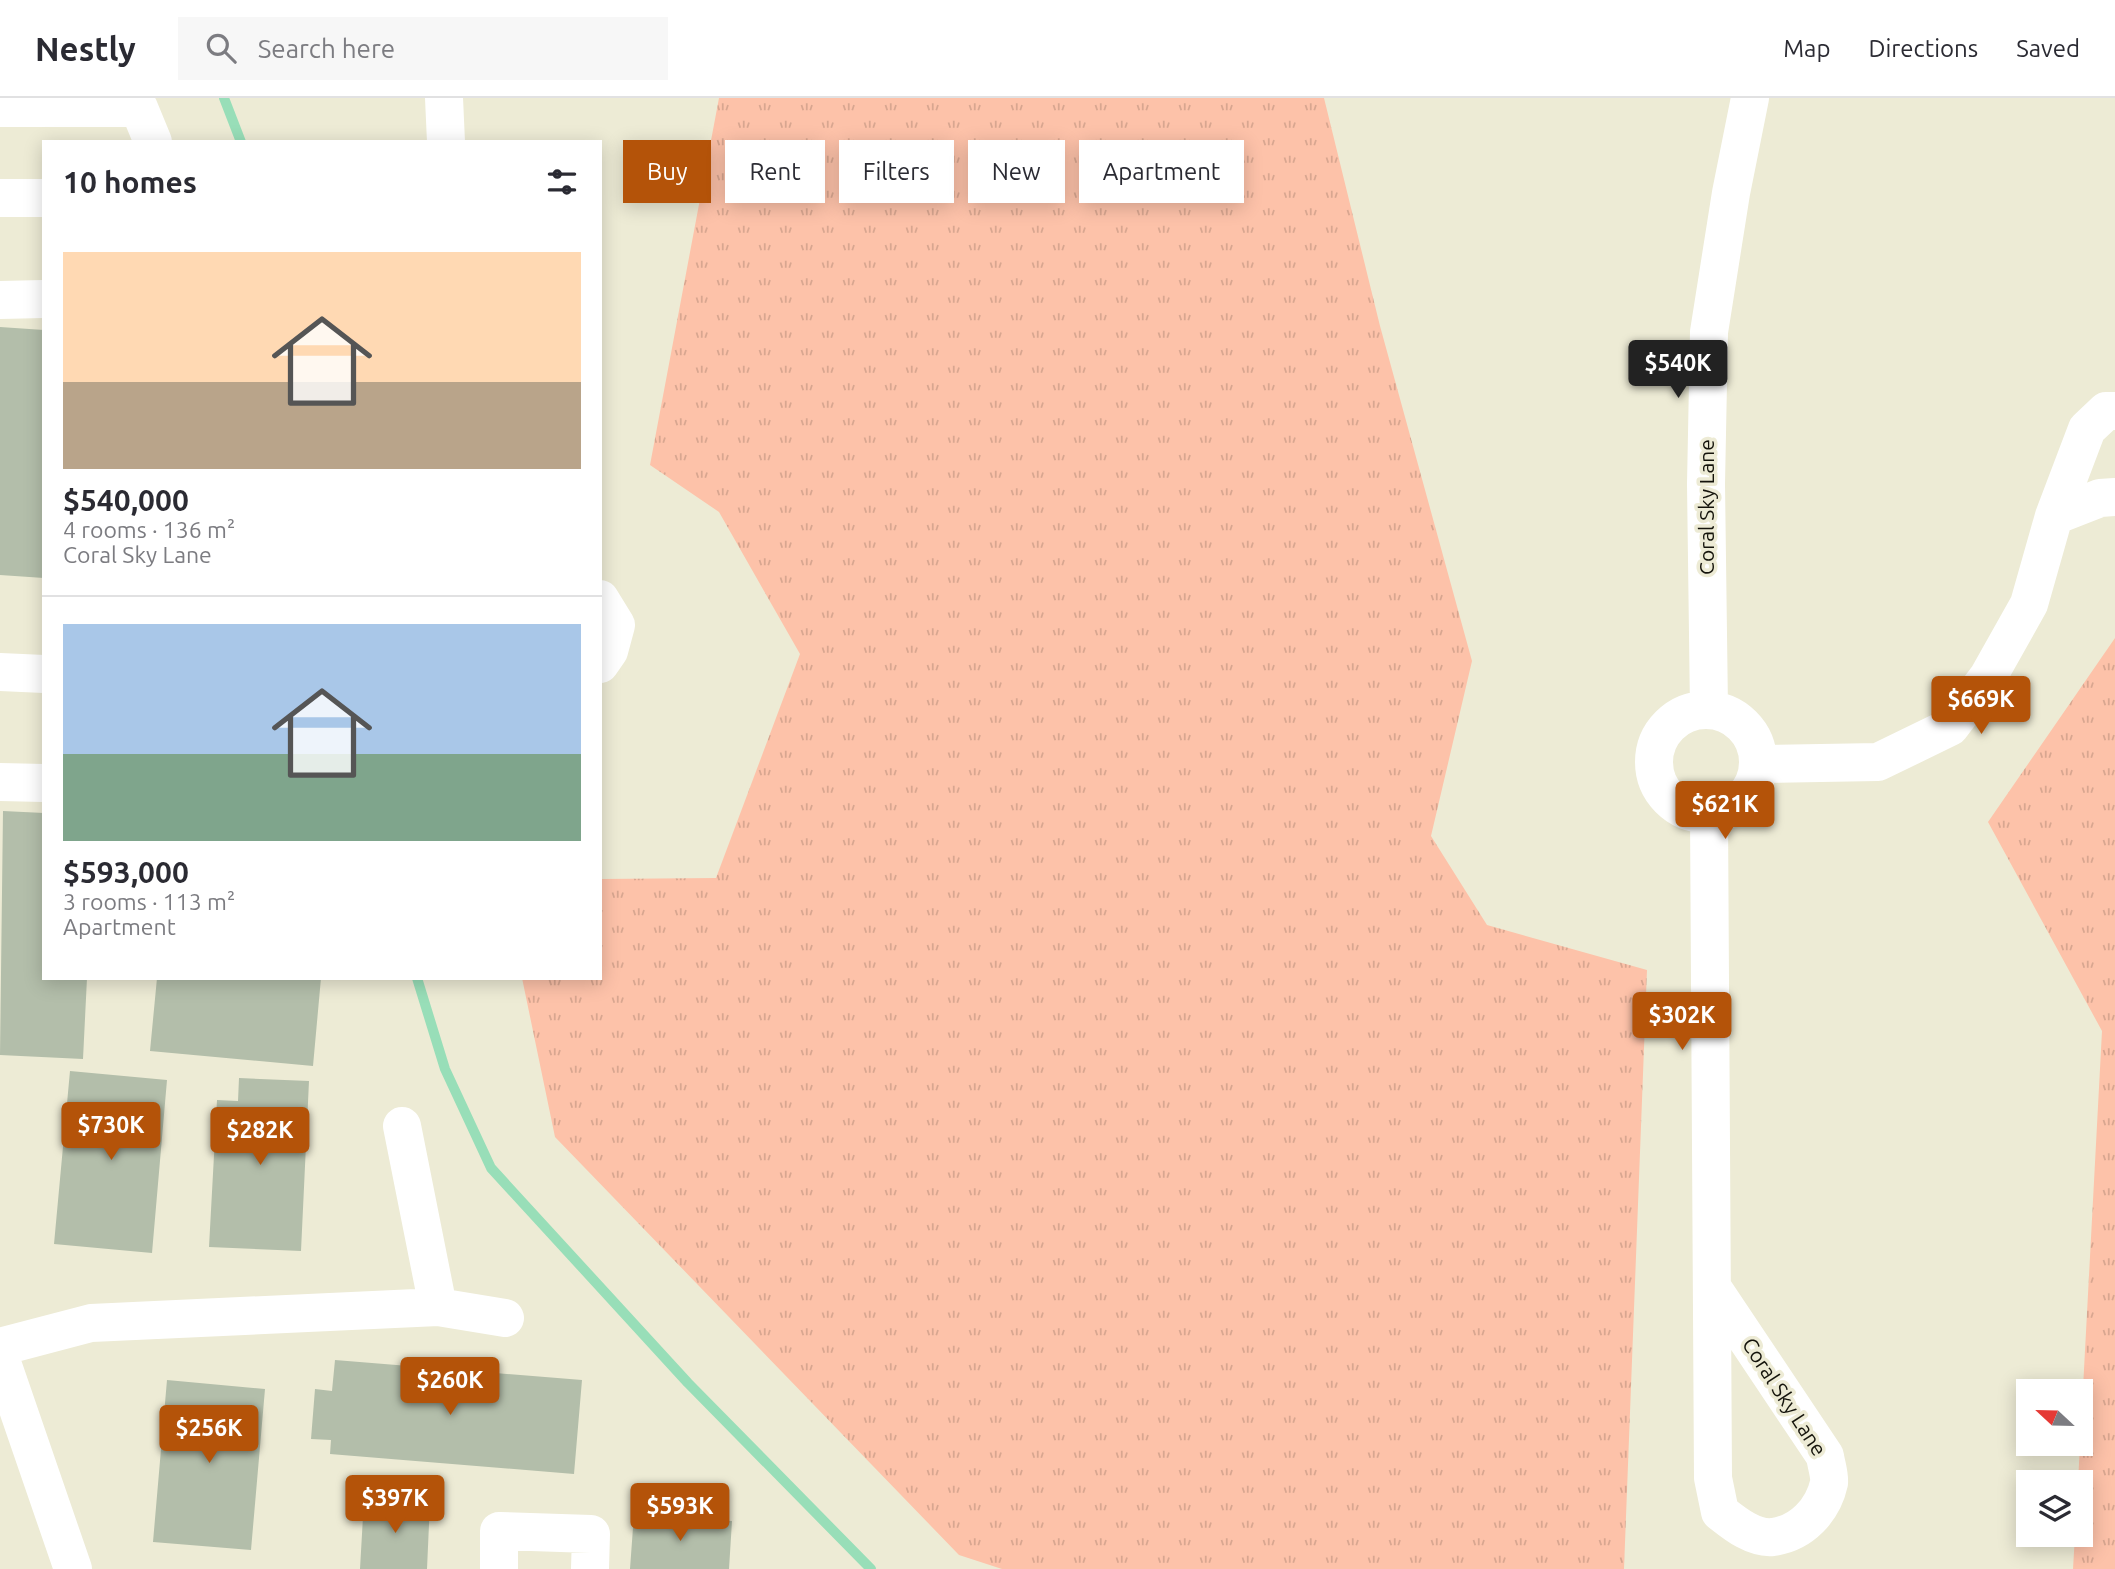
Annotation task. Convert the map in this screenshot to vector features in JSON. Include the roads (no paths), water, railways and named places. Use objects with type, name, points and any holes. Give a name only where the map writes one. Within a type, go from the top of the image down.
[{"type":"street","points":[[444,98],[446,140]]},
{"type":"street","name":"Coral Sky Lane","points":[[1709,709],[1706,498],[1709,332],[1731,193],[1750,98]]},
{"type":"street","points":[[0,108],[139,108],[152,140]]},
{"type":"street","points":[[0,198],[42,198]]},
{"type":"street","points":[[0,300],[42,299]]},
{"type":"street","points":[[1759,764],[1878,762],[1950,727],[1988,677],[2029,604],[2054,516],[2087,429],[2106,411],[2115,411]]},
{"type":"street","points":[[2054,516],[2100,498],[2115,497]]},
{"type":"street","points":[[602,602],[616,625],[602,661]]},
{"type":"street","points":[[0,672],[42,674]]},
{"type":"street","points":[[1709,709],[1740,721],[1757,748],[1759,764],[1748,793],[1724,811],[1694,813],[1667,797],[1654,769],[1654,754],[1663,733],[1679,716],[1709,709]]},
{"type":"street","points":[[0,782],[42,783]]},
{"type":"street","name":"Coral Sky Lane","points":[[1709,814],[1714,1290],[1713,1478],[1720,1511],[1742,1530],[1772,1537],[1804,1525],[1819,1508],[1829,1481],[1825,1456],[1714,1290]]},
{"type":"street","points":[[402,1126],[438,1307]]},
{"type":"street","points":[[0,1347],[91,1323],[438,1307],[505,1318]]},
{"type":"street","points":[[0,1357],[6,1395],[73,1569]]},
{"type":"street","points":[[499,1569],[499,1531],[591,1534],[590,1569]]},
{"type":"waterway","points":[[224,98],[240,140]]},
{"type":"waterway","points":[[418,980],[445,1069],[491,1168],[688,1383],[871,1569]]}]
